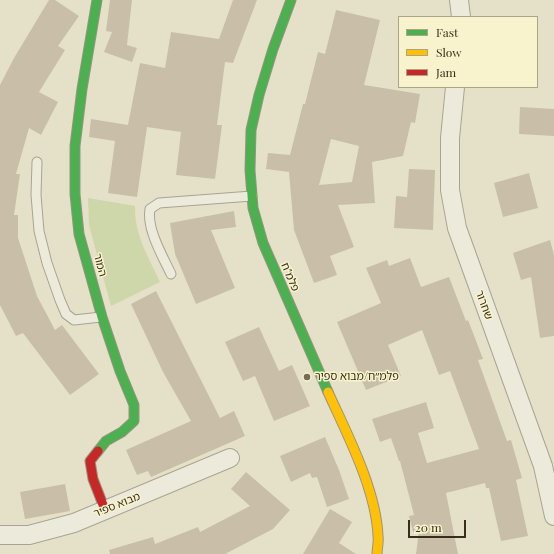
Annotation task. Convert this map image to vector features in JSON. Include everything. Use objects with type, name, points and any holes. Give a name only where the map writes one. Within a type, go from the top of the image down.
[{"type":"street","name":"המור","points":[[97,0],[82,89],[75,146],[75,194],[79,234],[102,317],[120,371],[134,405],[134,420],[122,432],[106,442],[90,462],[93,479],[105,510]]},
{"type":"street","name":"פלמ\"ח","points":[[291,0],[273,49],[259,95],[251,130],[250,170],[253,208],[263,243],[366,480],[377,520],[377,554]]},
{"type":"street","points":[[460,0],[461,16]]},
{"type":"street","name":"שחרור","points":[[455,88],[450,138],[450,190],[457,228],[543,466],[554,516]]},
{"type":"street","name":"מבוא ספיר","points":[[0,535],[29,535],[74,523],[230,458]]},
{"type":"lane","points":[[37,162],[36,195],[39,231],[47,263],[66,314],[74,320],[102,317]]},
{"type":"lane","points":[[171,274],[157,243],[149,216],[150,209],[159,203],[252,196]]},
{"type":"green space","points":[[88,198],[135,206],[135,216],[140,236],[160,282],[111,306],[89,225]]},
{"type":"building","points":[[49,0],[55,0],[79,16],[58,46],[65,50],[39,92],[58,102],[41,135],[29,128],[16,174],[20,174],[14,215],[18,215],[18,238],[37,296],[55,330],[62,325],[99,374],[70,395],[23,333],[16,336],[0,305],[0,85],[14,58]]},
{"type":"building","points":[[110,0],[132,0],[127,45],[137,48],[132,62],[104,52],[112,32],[106,31]]},
{"type":"building","points":[[233,0],[257,0],[233,63],[225,62],[217,125],[222,125],[215,179],[176,175],[181,132],[147,127],[137,197],[108,193],[115,141],[89,137],[91,119],[128,125],[140,63],[165,68],[171,32],[219,39]]},
{"type":"building","points":[[336,10],[380,20],[364,85],[420,94],[415,123],[411,122],[403,156],[372,162],[375,203],[338,205],[354,247],[330,256],[337,275],[314,283],[294,230],[289,172],[266,169],[268,153],[290,155],[318,52],[325,54]],"holes":[[[331,139],[359,146],[352,182],[319,185]]]},
{"type":"building","points":[[520,107],[554,109],[554,136],[519,134]]},
{"type":"building","points":[[409,169],[435,170],[433,230],[394,228],[396,196],[407,197]]},
{"type":"building","points":[[529,173],[538,208],[503,217],[494,183]]},
{"type":"building","points":[[234,211],[236,227],[211,230],[235,288],[196,304],[175,254],[170,223]]},
{"type":"building","points":[[550,240],[554,255],[554,336],[540,338],[531,277],[521,280],[513,253]]},
{"type":"building","points":[[410,258],[421,287],[449,277],[466,321],[468,320],[483,359],[478,360],[507,441],[511,440],[522,478],[516,480],[528,536],[501,541],[489,488],[486,488],[485,483],[446,493],[458,554],[416,554],[419,531],[413,532],[409,516],[414,515],[400,461],[391,438],[380,442],[372,419],[426,402],[434,428],[418,433],[427,463],[479,449],[450,371],[439,375],[422,330],[388,345],[401,376],[366,390],[337,322],[381,303],[366,268],[387,260],[389,266]]},
{"type":"building","points":[[156,291],[220,418],[234,411],[245,436],[151,477],[148,471],[137,475],[126,450],[191,421],[163,372],[131,304]]},
{"type":"building","points":[[259,327],[279,371],[292,365],[310,406],[274,421],[255,376],[243,381],[225,342]]},
{"type":"building","points":[[325,437],[349,499],[327,507],[317,477],[312,478],[310,473],[291,482],[280,456]]},
{"type":"building","points":[[246,472],[290,510],[273,529],[225,554],[110,554],[109,550],[153,537],[155,544],[198,527],[200,532],[250,506],[231,489]]},
{"type":"building","points":[[65,484],[70,511],[25,519],[20,492]]},
{"type":"building","points":[[330,509],[352,522],[339,543],[356,554],[303,554]]},
{"type":"traffic: fast","points":[[97,0],[82,89],[75,146],[75,194],[79,234],[102,317],[120,371],[134,405],[134,421],[122,432],[106,441],[98,451]]},
{"type":"traffic: fast","points":[[291,0],[273,49],[259,95],[251,130],[250,170],[253,208],[263,243],[328,392]]},
{"type":"traffic: slow","points":[[328,392],[352,444],[372,500],[378,538],[377,554]]},
{"type":"traffic: jam","points":[[98,451],[90,461],[93,479],[105,510]]},
{"type":"place","name":"פלמ״ח/מבוא ספיר","points":[[307,377]]}]
